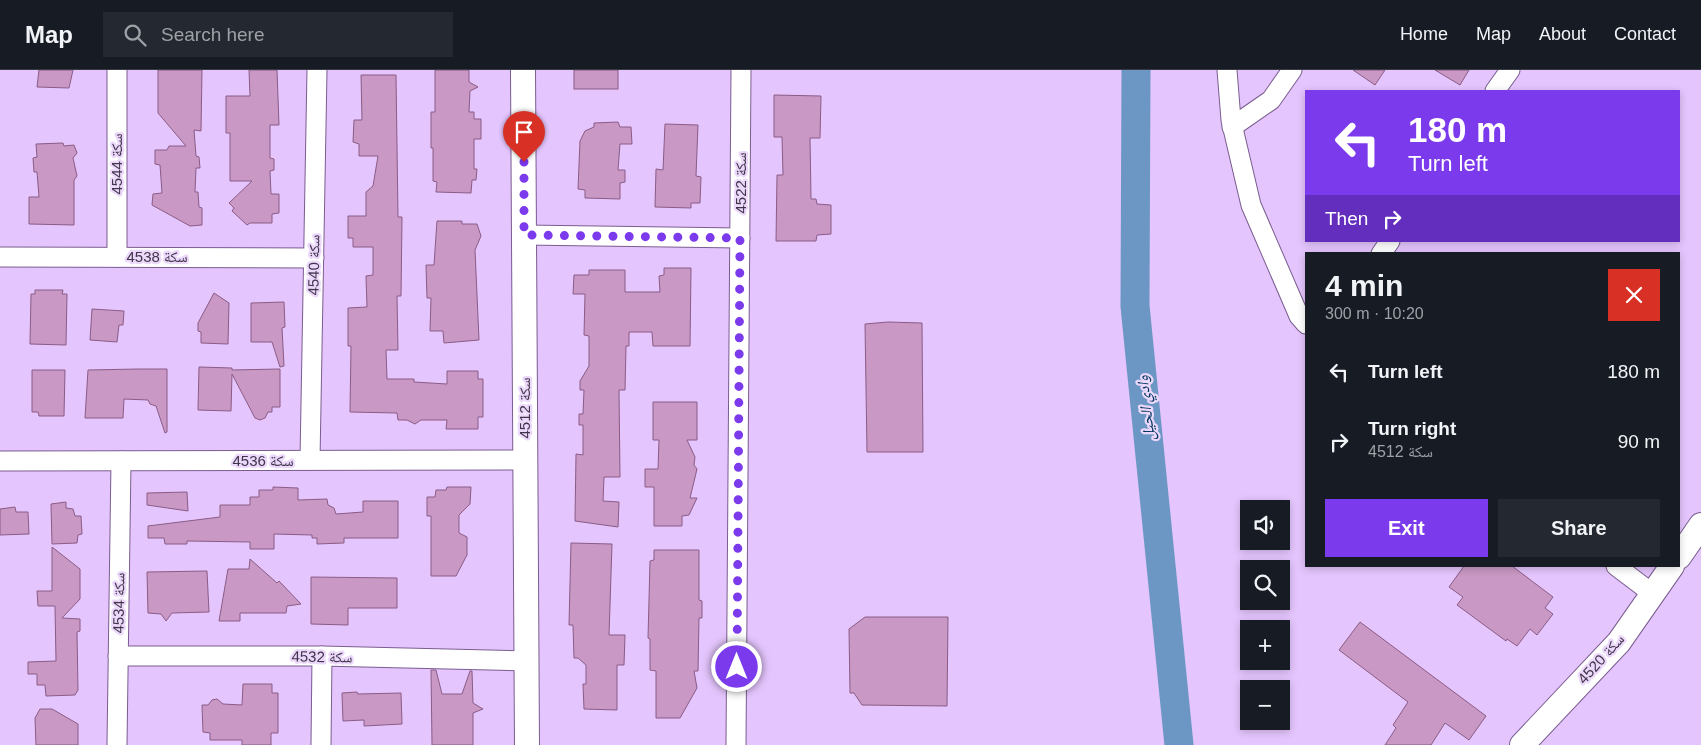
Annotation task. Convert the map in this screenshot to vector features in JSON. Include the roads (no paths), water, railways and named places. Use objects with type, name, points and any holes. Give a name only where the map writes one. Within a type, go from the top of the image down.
[{"type":"street","name":"سكة 4544","points":[[117,70],[117,257]]},
{"type":"street","name":"سكة 4540","points":[[310,460],[317,70]]},
{"type":"street","name":"سكة 4512","points":[[524,70],[527,745]]},
{"type":"street","name":"سكة 4522","points":[[736,745],[741,70]]},
{"type":"street","points":[[1227,70],[1232,128],[1250,205],[1299,316],[1305,323]]},
{"type":"street","points":[[1232,128],[1271,100],[1292,70]]},
{"type":"street","points":[[1497,90],[1510,70]]},
{"type":"street","points":[[524,235],[740,238]]},
{"type":"street","name":"سكة 4538","points":[[0,257],[314,258]]},
{"type":"street","name":"سكة 4536","points":[[0,461],[525,460]]},
{"type":"street","name":"سكة 4534","points":[[117,745],[121,461]]},
{"type":"street","points":[[1680,556],[1701,525]]},
{"type":"street","points":[[1617,567],[1652,594]]},
{"type":"street","name":"سكة 4520","points":[[1522,745],[1619,642],[1671,567]]},
{"type":"street","name":"سكة 4532","points":[[118,656],[322,656],[526,661]]},
{"type":"street","points":[[321,745],[322,656]]},
{"type":"waterway","name":"وادي الحيل","points":[[1136,70],[1135,306],[1179,745]]}]
